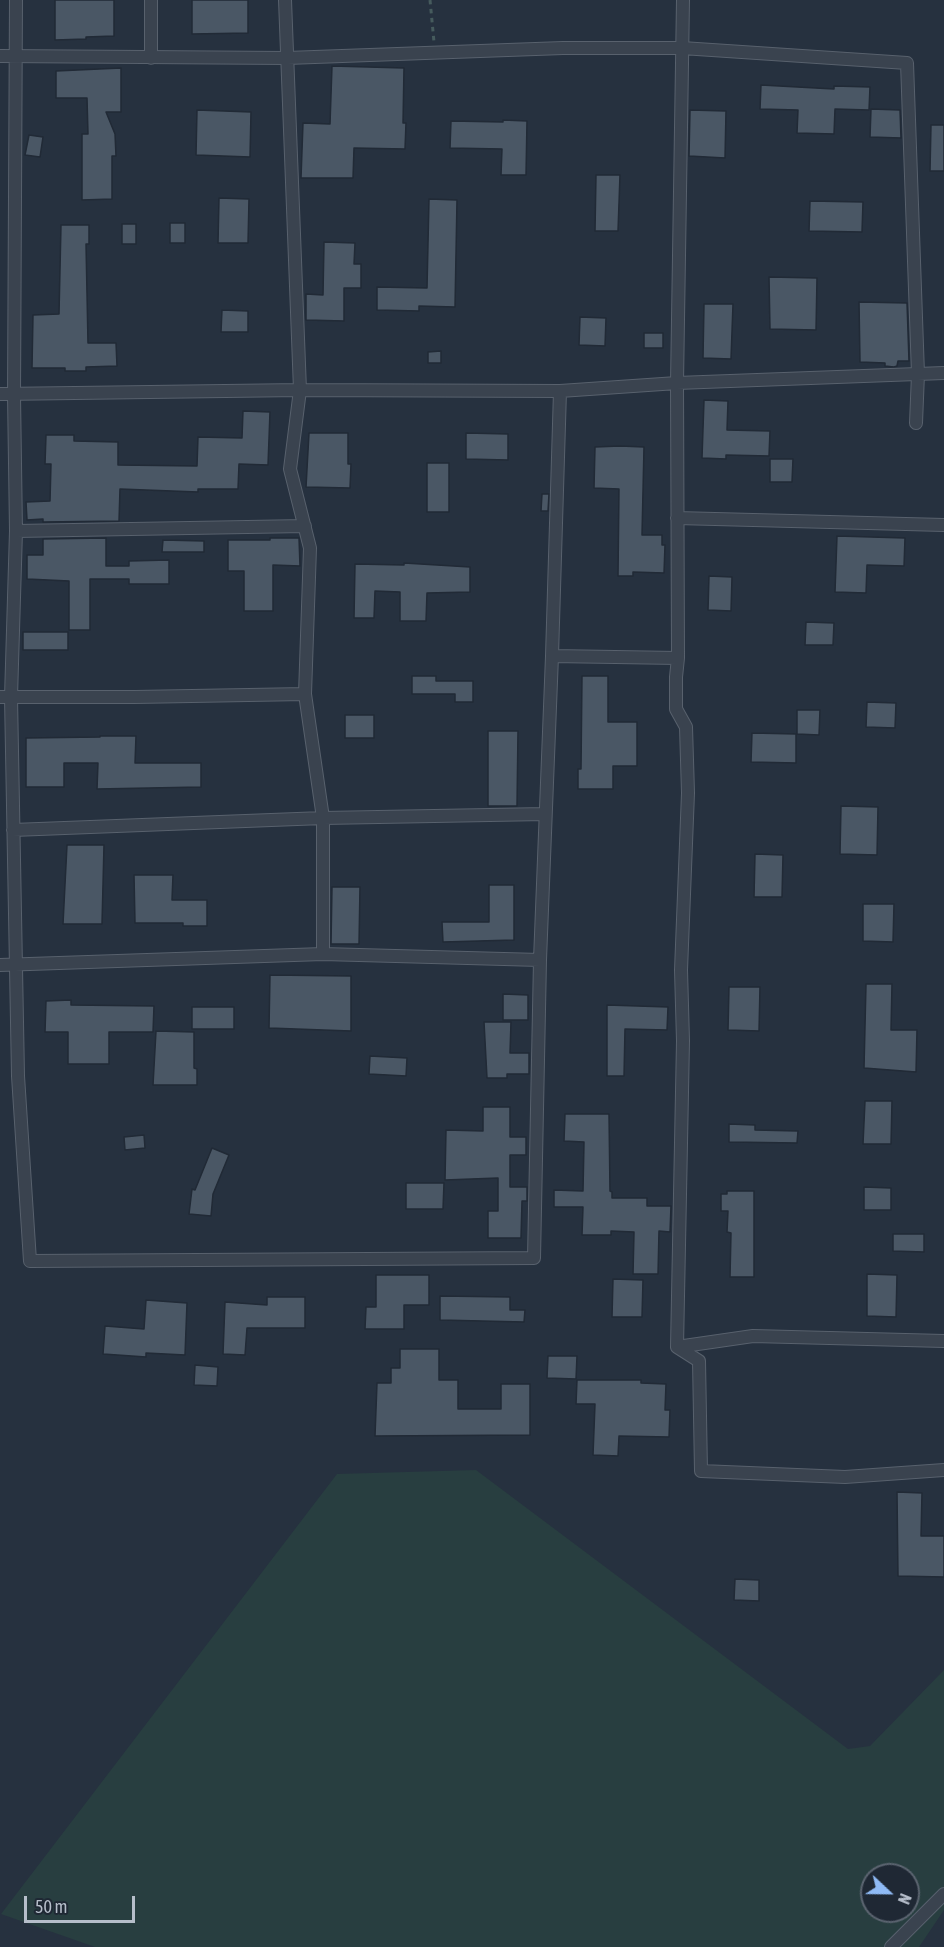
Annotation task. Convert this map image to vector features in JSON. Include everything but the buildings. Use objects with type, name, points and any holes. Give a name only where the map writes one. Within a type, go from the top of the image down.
[{"type":"street","points":[[16,0],[14,395],[16,531],[5,697],[13,830],[18,1076],[30,1261],[534,1258],[540,960],[560,391]]},
{"type":"street","points":[[151,0],[151,58]]},
{"type":"street","points":[[285,0],[300,390],[290,469],[310,548],[304,694],[323,818],[323,954]]},
{"type":"street","points":[[677,1347],[683,1041],[681,970],[688,793],[686,728],[676,709],[679,399],[677,383],[683,0]]},
{"type":"street","points":[[0,56],[287,58],[563,48],[682,48],[907,63],[918,374],[915,423]]},
{"type":"street","points":[[0,394],[300,390],[560,391],[677,383],[944,374]]},
{"type":"street","points":[[677,518],[944,525]]},
{"type":"street","points":[[16,531],[305,526]]},
{"type":"street","points":[[552,656],[678,658]]},
{"type":"street","points":[[5,697],[304,694]]},
{"type":"street","points":[[13,830],[323,818],[545,814]]},
{"type":"street","points":[[0,965],[323,954],[540,960]]},
{"type":"street","points":[[677,1347],[753,1336],[944,1341]]},
{"type":"street","points":[[677,1347],[699,1361],[701,1471],[845,1477],[944,1470]]},
{"type":"street","points":[[891,1947],[944,1894]]},
{"type":"path","points":[[430,0],[435,53]]},
{"type":"green space","points":[[476,1470],[848,1749],[870,1746],[944,1670],[944,1910],[919,1947],[95,1947],[1,1914],[337,1474]]}]
